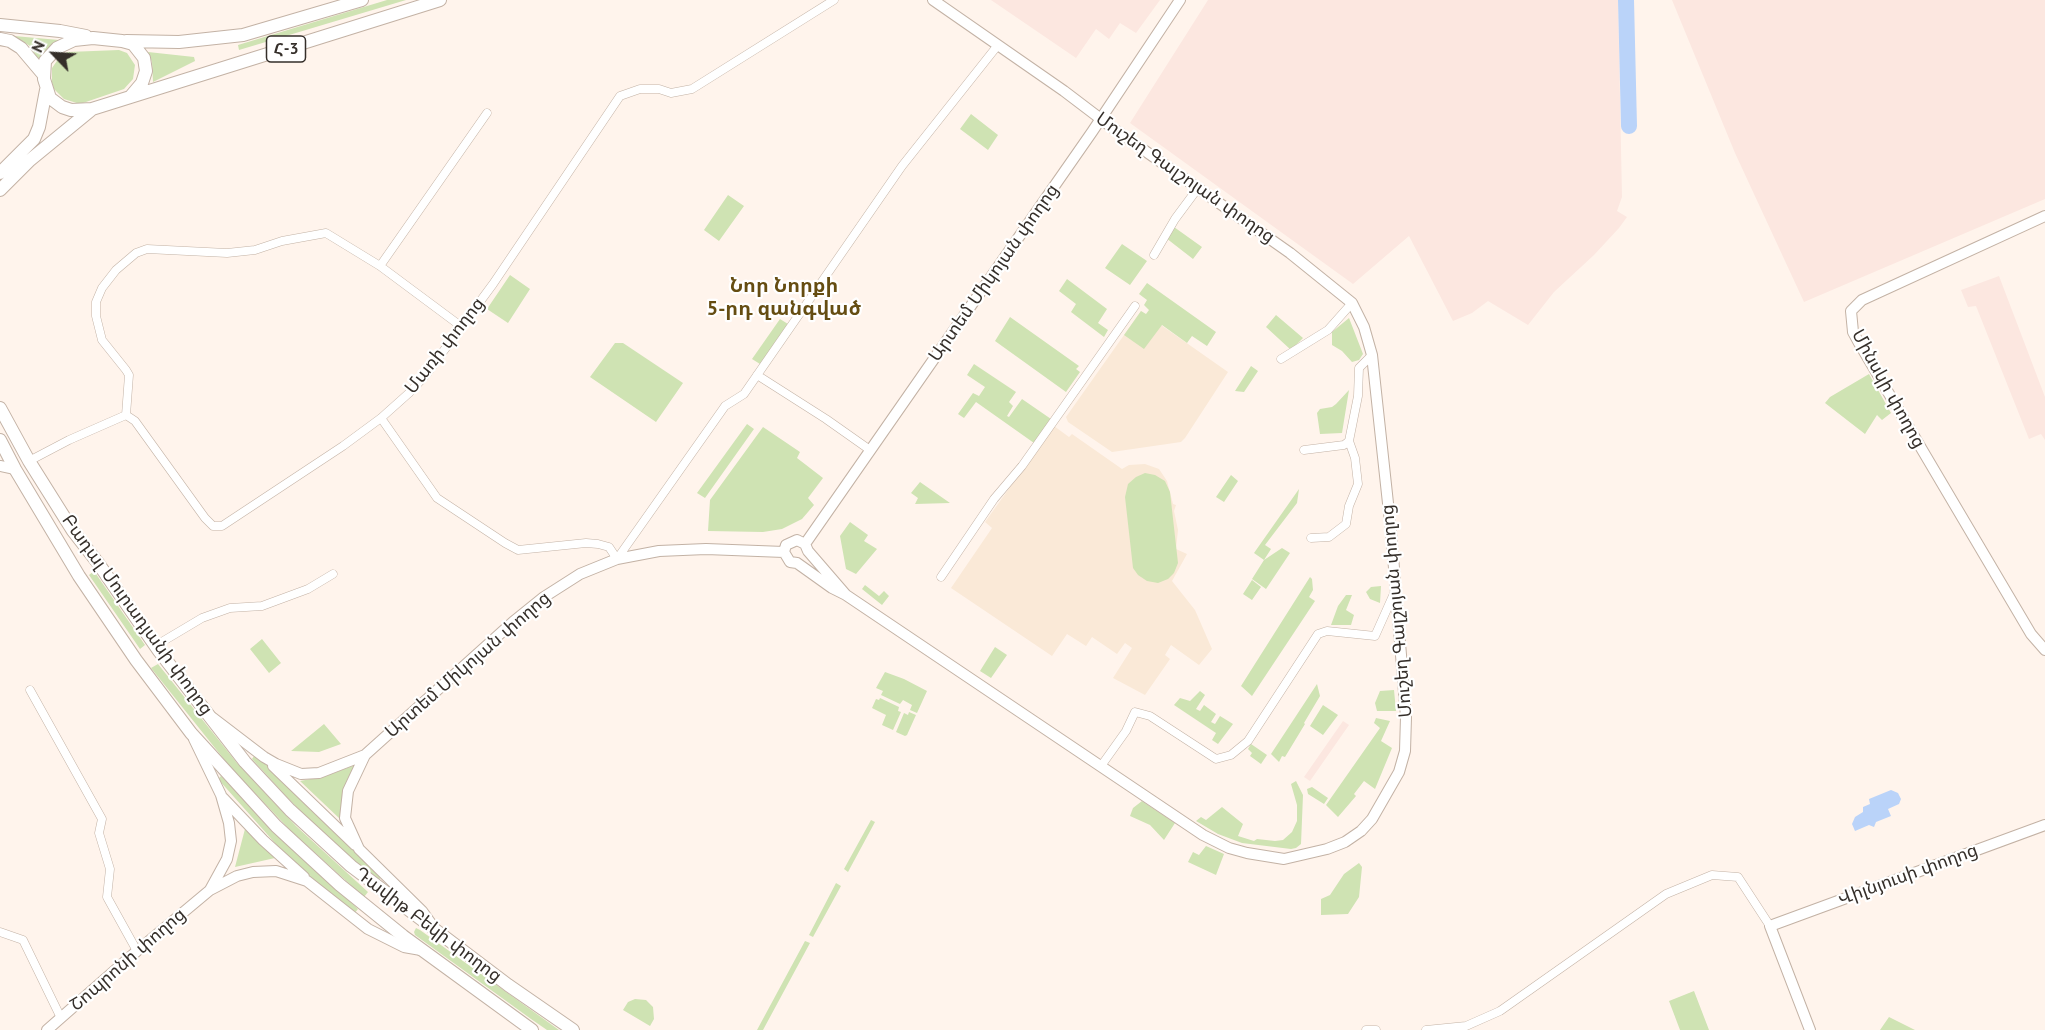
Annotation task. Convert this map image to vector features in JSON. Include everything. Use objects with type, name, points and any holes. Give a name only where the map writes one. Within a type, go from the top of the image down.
[{"type":"main road","name":"Հ-3","points":[[122,41],[179,42],[243,35],[362,0]]},
{"type":"main road","name":"Հ-3","points":[[131,96],[440,0]]},
{"type":"main road","name":"Մուշեղ Գալշոյան փողոց","points":[[797,563],[1203,835],[1229,848],[1284,859],[1328,849],[1345,842],[1361,831],[1381,805],[1399,772],[1405,751],[1406,717],[1396,589],[1372,355],[1364,327],[1352,303],[1290,253],[944,5],[933,0]]},
{"type":"main road","name":"Արտեմ Միկոյան փողոց","points":[[806,548],[870,450],[1180,0]]},
{"type":"main road","points":[[0,25],[60,31],[122,41],[139,50],[144,58],[146,71],[142,83],[131,96],[92,109],[71,110],[62,107],[50,98],[43,74],[45,61],[57,48],[74,40],[93,38]]},
{"type":"main road","points":[[0,39],[10,41],[21,48],[43,74]]},
{"type":"main road","points":[[0,173],[34,139],[39,127],[46,89]]},
{"type":"main road","points":[[0,190],[30,160],[92,109]]},
{"type":"main road","name":"Մինսկի փողոց","points":[[2045,216],[1862,300],[1852,309],[1851,315],[1853,332],[1859,343],[2031,634],[2045,650]]},
{"type":"main road","name":"Բադալ Մուրադյանի փողոց","points":[[0,408],[29,461],[73,531],[98,563],[154,646],[245,762],[290,810]]},
{"type":"main road","name":"Բադալ Մուրադյանի փողոց","points":[[0,440],[79,576],[136,660],[191,733],[276,826]]},
{"type":"main road","points":[[0,466],[15,469]]},
{"type":"main road","points":[[793,540],[797,540],[806,548],[804,560],[797,563],[790,562],[784,552],[786,545],[793,540]]},
{"type":"main road","name":"Մուշեղ Գալշոյան փողոց","points":[[806,548],[846,595]]},
{"type":"main road","name":"Արտեմ Միկոյան փողոց","points":[[210,716],[264,757],[301,774],[319,773],[365,755],[513,622],[544,597],[580,574],[617,559],[659,551],[694,549],[784,552]]},
{"type":"main road","points":[[79,576],[85,564],[98,563]]},
{"type":"main road","points":[[136,660],[149,659],[154,646]]},
{"type":"main road","points":[[191,733],[221,795],[230,824],[231,841],[227,859],[210,890]]},
{"type":"main road","name":"Արտեմ Միկոյան փողոց","points":[[365,755],[348,791],[345,818],[360,849],[422,911],[438,933]]},
{"type":"main road","points":[[264,757],[360,849]]},
{"type":"main road","points":[[221,795],[263,840],[368,929],[404,947],[424,951]]},
{"type":"main road","name":"Դավիթ Բեկի փողոց","points":[[290,810],[351,866],[417,918],[573,1030]]},
{"type":"main road","name":"Վիլնյուսի փողոց","points":[[1770,926],[2045,825]]},
{"type":"main road","name":"Դավիթ Բեկի փողոց","points":[[276,826],[340,885],[403,936],[532,1030]]},
{"type":"main road","points":[[210,890],[237,876],[253,872],[276,871],[308,880]]},
{"type":"main road","name":"Շոպրոնի փողոց","points":[[47,1030],[210,890]]},
{"type":"main road","points":[[403,936],[401,928],[403,921],[409,917],[417,918]]},
{"type":"main road","points":[[1770,926],[1810,1030]]},
{"type":"street","name":"Մառի փողոց","points":[[126,415],[135,420],[205,518],[213,526],[222,526],[343,446],[381,418],[425,376],[528,234],[620,96],[639,89],[659,89],[670,93],[692,89],[834,0]]},
{"type":"street","points":[[381,418],[437,498],[505,543],[518,550],[586,543],[598,544],[609,548],[617,559],[725,406],[744,394],[758,375],[902,166],[998,45]]},
{"type":"street","points":[[380,266],[487,113]]},
{"type":"street","points":[[1154,255],[1175,219],[1198,188]]},
{"type":"street","points":[[29,461],[96,427],[126,415],[129,375],[102,340],[96,316],[96,302],[102,288],[116,270],[136,253],[147,249],[246,251],[282,241],[327,233],[380,266],[462,327]]},
{"type":"street","points":[[1281,359],[1328,330],[1352,303]]},
{"type":"street","points":[[941,577],[994,499],[1022,466],[1135,306]]},
{"type":"street","points":[[1311,538],[1329,537],[1346,524],[1349,506],[1358,484],[1355,458],[1349,441],[1358,396],[1359,368],[1372,355]]},
{"type":"street","points":[[758,375],[870,450]]},
{"type":"street","points":[[1304,450],[1344,446],[1349,441]]},
{"type":"street","points":[[154,646],[202,618],[231,608],[262,606],[308,589],[333,574]]},
{"type":"street","points":[[1101,766],[1126,731],[1135,712],[1150,716],[1216,759],[1231,755],[1248,741],[1318,634],[1327,631],[1375,636],[1396,589]]},
{"type":"street","points":[[30,690],[102,819],[99,833],[110,868],[107,897],[137,951]]},
{"type":"street","points":[[1426,1030],[1466,1026],[1500,1011],[1666,894],[1712,875],[1738,877],[1770,926]]},
{"type":"street","points":[[0,932],[23,940],[61,1018]]},
{"type":"street","points":[[1366,1030],[1376,1030]]},
{"type":"shaded area","points":[[991,0],[1160,0],[1136,33],[1120,23],[1109,39],[1096,29],[1076,58]]},
{"type":"shaded area","points":[[1208,0],[1618,0],[1622,197],[1617,211],[1627,217],[1594,255],[1554,292],[1528,325],[1488,301],[1472,313],[1453,321],[1409,236],[1353,284],[1130,123]]},
{"type":"shaded area","points":[[1672,0],[2045,0],[2045,199],[1804,302],[1735,153]]},
{"type":"shaded area","points":[[1999,276],[2045,397],[2045,440],[2041,434],[2029,439],[1976,306],[1968,307],[1961,290]]},
{"type":"shaded area","points":[[1141,311],[1228,372],[1181,442],[1112,452],[1068,422],[1066,417]]},
{"type":"shaded area","points":[[1054,426],[1069,437],[1072,434],[1122,469],[1129,465],[1145,464],[1159,469],[1167,481],[1173,504],[1176,505],[1174,511],[1178,530],[1176,549],[1187,554],[1172,581],[1195,610],[1212,649],[1199,665],[1171,645],[1165,655],[1170,659],[1145,695],[1113,678],[1132,648],[1125,643],[1117,654],[1092,637],[1086,646],[1067,634],[1052,656],[951,588],[992,528],[985,522]]},
{"type":"shaded area","points":[[1343,721],[1349,725],[1310,781],[1304,777]]},
{"type":"green space","points":[[387,0],[406,0],[239,50],[238,45]]},
{"type":"green space","points":[[14,36],[59,40],[39,61],[30,46]]},
{"type":"green space","points":[[119,50],[127,53],[135,65],[133,79],[124,89],[80,104],[64,99],[54,89],[52,68],[61,55],[68,52]]},
{"type":"green space","points":[[148,52],[194,57],[195,61],[153,82],[152,62]]},
{"type":"green space","points":[[971,114],[998,135],[988,150],[960,129]]},
{"type":"green space","points":[[728,195],[744,206],[719,241],[704,230]]},
{"type":"green space","points":[[1174,227],[1202,247],[1193,259],[1166,238]]},
{"type":"green space","points":[[1122,244],[1147,261],[1130,285],[1105,268]]},
{"type":"green space","points":[[510,275],[530,289],[508,323],[487,309]]},
{"type":"green space","points":[[1067,279],[1107,309],[1098,323],[1108,330],[1104,337],[1071,312],[1076,304],[1059,291]]},
{"type":"green space","points":[[1147,283],[1216,332],[1207,346],[1192,336],[1187,343],[1162,325],[1144,349],[1124,335],[1141,311],[1146,314],[1149,310],[1144,305],[1147,300],[1139,294]]},
{"type":"green space","points":[[1276,315],[1303,338],[1291,350],[1266,327]]},
{"type":"green space","points":[[1010,317],[1079,366],[1076,369],[1080,372],[1066,392],[995,341]]},
{"type":"green space","points":[[1349,318],[1363,354],[1359,360],[1352,362],[1342,351],[1332,345],[1332,332]]},
{"type":"green space","points":[[780,319],[788,324],[760,364],[752,359]]},
{"type":"green space","points":[[615,343],[623,343],[683,383],[656,422],[590,377]]},
{"type":"green space","points":[[974,364],[1016,392],[1009,402],[1013,406],[1007,416],[1009,417],[1022,399],[1051,419],[1034,443],[976,402],[964,418],[958,414],[973,393],[979,396],[985,387],[967,375]]},
{"type":"green space","points":[[1251,366],[1258,371],[1244,392],[1235,391]]},
{"type":"green space","points":[[1869,374],[1891,413],[1882,420],[1877,415],[1865,434],[1825,403],[1830,397]]},
{"type":"green space","points":[[1349,390],[1342,433],[1320,434],[1317,413],[1320,409],[1332,407]]},
{"type":"green space","points":[[747,424],[754,429],[705,498],[697,493]]},
{"type":"green space","points":[[763,427],[800,452],[797,458],[823,478],[808,498],[814,505],[802,519],[782,529],[763,532],[708,531],[710,500]]},
{"type":"green space","points":[[1145,473],[1155,475],[1165,481],[1170,492],[1178,563],[1174,573],[1168,579],[1158,583],[1147,581],[1133,568],[1125,497],[1128,484]]},
{"type":"green space","points":[[1231,475],[1238,481],[1224,502],[1216,497]]},
{"type":"green space","points":[[920,482],[950,503],[915,504],[918,498],[911,493]]},
{"type":"green space","points":[[1299,489],[1297,503],[1265,545],[1271,549],[1264,560],[1254,553]]},
{"type":"green space","points":[[850,522],[868,535],[864,541],[877,549],[856,574],[846,569],[840,536]]},
{"type":"green space","points":[[1282,548],[1290,553],[1266,589],[1252,579],[1264,560]]},
{"type":"green space","points":[[94,571],[145,645],[140,649],[89,575]]},
{"type":"green space","points":[[1310,577],[1313,590],[1309,597],[1315,601],[1252,696],[1241,686]]},
{"type":"green space","points":[[1252,580],[1261,587],[1252,600],[1243,594]]},
{"type":"green space","points":[[865,585],[879,596],[884,591],[889,596],[882,605],[862,589]]},
{"type":"green space","points":[[1381,586],[1380,603],[1370,599],[1366,592],[1371,587]]},
{"type":"green space","points":[[1346,595],[1352,595],[1346,610],[1354,615],[1351,625],[1331,625],[1338,606]]},
{"type":"green space","points":[[262,639],[281,663],[269,673],[250,649]]},
{"type":"green space","points":[[995,647],[1007,655],[991,678],[980,671]]},
{"type":"green space","points":[[158,664],[237,763],[296,826],[368,892],[364,897],[291,831],[231,768],[151,668]]},
{"type":"green space","points":[[885,672],[927,691],[917,713],[910,710],[912,705],[903,700],[900,704],[881,695],[883,691],[876,688]]},
{"type":"green space","points":[[1317,684],[1320,696],[1285,757],[1282,756],[1279,762],[1271,754]]},
{"type":"green space","points":[[1394,690],[1396,711],[1377,711],[1375,703],[1380,691]]},
{"type":"green space","points":[[1200,691],[1205,695],[1196,709],[1200,711],[1204,705],[1216,714],[1211,722],[1215,724],[1220,716],[1233,724],[1218,744],[1212,740],[1216,733],[1174,705],[1180,698],[1190,701]]},
{"type":"green space","points":[[880,698],[899,707],[898,711],[901,712],[893,730],[882,725],[886,715],[872,708],[876,699]]},
{"type":"green space","points":[[1323,705],[1338,715],[1323,735],[1310,726]]},
{"type":"green space","points":[[909,712],[916,715],[905,736],[896,732],[904,713],[908,715]]},
{"type":"green space","points":[[1376,718],[1390,721],[1381,741],[1392,748],[1375,789],[1364,781],[1354,794],[1356,796],[1338,817],[1326,805],[1380,728],[1374,723]]},
{"type":"green space","points":[[324,724],[341,744],[319,752],[291,751]]},
{"type":"green space","points":[[1251,744],[1267,755],[1261,764],[1250,756],[1252,753],[1248,749]]},
{"type":"green space","points":[[254,756],[269,767],[382,876],[377,882],[319,830],[252,759]]},
{"type":"green space","points":[[355,765],[340,819],[300,781],[326,776]]},
{"type":"green space","points":[[221,776],[358,909],[354,914],[313,881],[283,852],[218,779]]},
{"type":"green space","points":[[1296,781],[1303,795],[1301,844],[1296,848],[1242,843],[1218,834],[1196,821],[1201,817],[1206,820],[1222,807],[1243,824],[1238,836],[1254,841],[1257,839],[1283,840],[1292,832],[1297,821],[1297,805],[1291,784]]},
{"type":"green space","points":[[1312,787],[1328,798],[1324,804],[1308,794],[1307,789]]},
{"type":"green space","points":[[1142,801],[1175,823],[1164,840],[1150,825],[1130,816],[1133,808]]},
{"type":"green space","points":[[871,820],[875,822],[848,872],[844,869]]},
{"type":"green space","points":[[245,829],[275,858],[235,867]]},
{"type":"green space","points":[[1206,846],[1224,854],[1216,875],[1188,862],[1193,852],[1199,855]]},
{"type":"green space","points":[[1359,863],[1362,867],[1359,897],[1348,914],[1321,915],[1321,899],[1330,895],[1344,874]]},
{"type":"green space","points":[[836,883],[841,886],[813,937],[809,935]]},
{"type":"green space","points":[[416,928],[559,1030],[547,1030],[531,1019],[415,935]]},
{"type":"green space","points":[[805,941],[810,943],[763,1030],[757,1030]]},
{"type":"green space","points":[[1694,991],[1709,1030],[1680,1030],[1669,1001]]},
{"type":"green space","points":[[635,999],[646,1000],[653,1007],[654,1019],[650,1026],[623,1010],[628,1002]]},
{"type":"green space","points":[[1889,1017],[1915,1030],[1880,1030]]},
{"type":"water","points":[[1891,790],[1898,793],[1901,799],[1899,804],[1888,809],[1891,816],[1876,822],[1874,827],[1869,825],[1855,831],[1852,824],[1855,817],[1863,812],[1863,807],[1870,804],[1869,799]]},
{"type":"waterway","points":[[1626,0],[1629,126]]},
{"type":"district","name":"Նոր Նորքի 5-րդ զանգված","points":[[784,298]]}]
